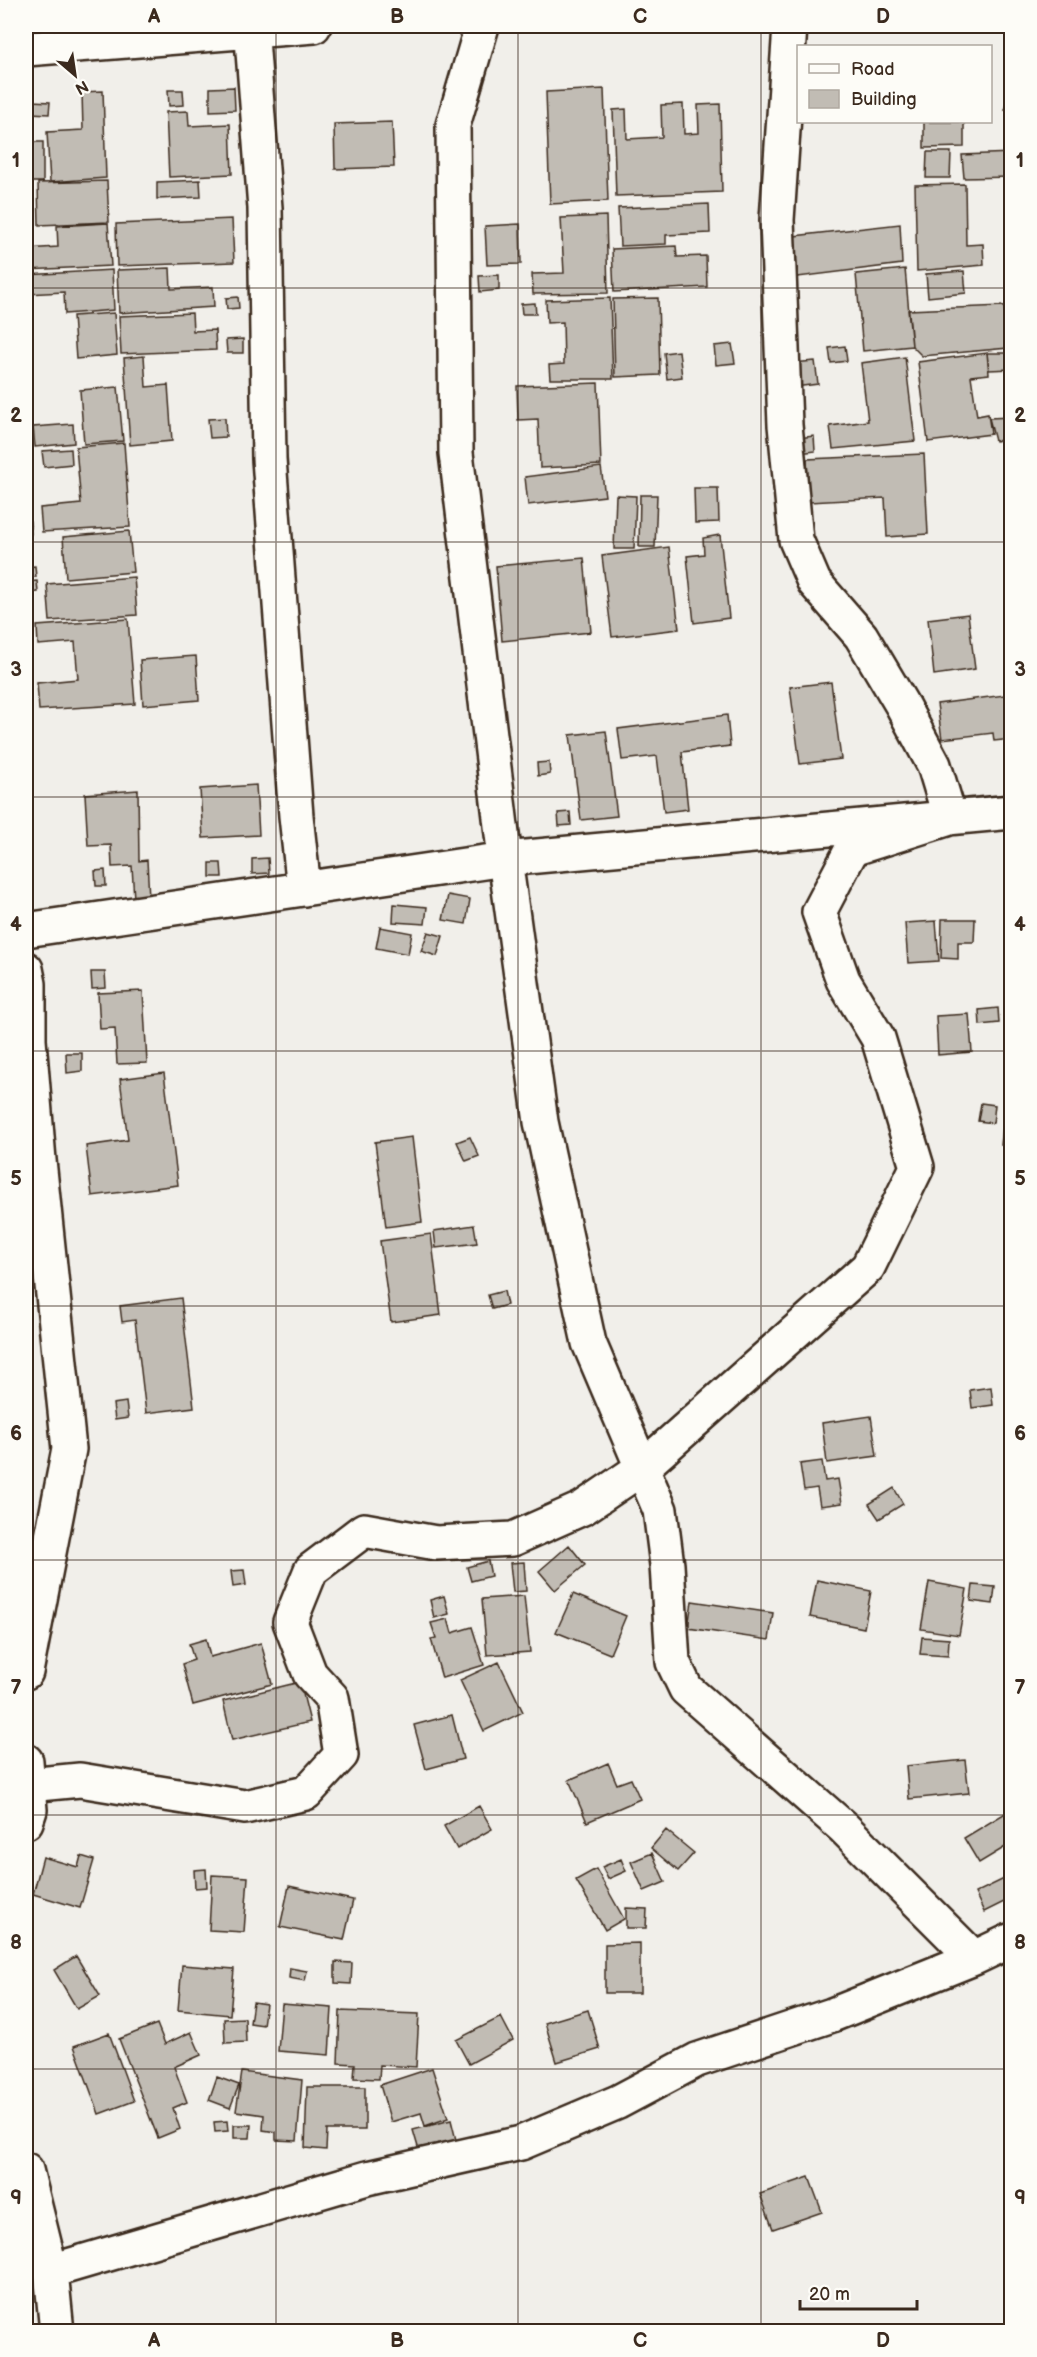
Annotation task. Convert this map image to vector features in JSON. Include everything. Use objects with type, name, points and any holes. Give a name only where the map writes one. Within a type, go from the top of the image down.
[{"type":"street","points":[[26,49],[251,28],[314,26]]},
{"type":"street","points":[[482,26],[453,125],[456,453],[505,859],[541,1122],[589,1343],[660,1510],[667,1565],[673,1662],[686,1689],[843,1827],[974,1958]]},
{"type":"street","points":[[790,26],[777,220],[785,425],[796,540],[814,582],[861,636],[902,705],[934,765],[950,818]]},
{"type":"street","points":[[251,28],[266,208],[269,459],[296,816],[304,889]]},
{"type":"street","points":[[26,930],[505,859],[1011,812]]},
{"type":"street","points":[[26,1822],[30,1810],[27,1773],[244,1808],[306,1793],[341,1755],[332,1698],[310,1674],[290,1622],[310,1570],[364,1530],[436,1543],[513,1539],[583,1508],[642,1468],[868,1267],[917,1167],[878,1038],[843,980],[819,912],[852,849],[950,818]]},
{"type":"street","points":[[26,969],[29,984],[29,1040],[38,1149],[69,1449],[26,1671]]},
{"type":"street","points":[[51,2271],[367,2178],[521,2144],[618,2102],[697,2060],[832,2015],[974,1958],[1011,1940]]},
{"type":"street","points":[[26,2170],[51,2271],[57,2331]]},
{"type":"building","points":[[1009,75],[1012,75],[1012,111],[1005,110]]},
{"type":"building","points":[[234,87],[235,110],[210,111],[210,88]]},
{"type":"building","points":[[604,89],[608,201],[550,204],[546,92]]},
{"type":"building","points":[[168,90],[183,90],[184,105],[169,106]]},
{"type":"building","points":[[103,91],[106,178],[50,182],[47,132],[83,130],[82,92]]},
{"type":"building","points":[[32,101],[50,102],[49,114],[31,113]]},
{"type":"building","points":[[683,104],[684,134],[699,133],[698,105],[720,104],[722,192],[616,196],[613,110],[626,109],[627,139],[662,137],[661,105]]},
{"type":"building","points":[[188,111],[189,126],[230,124],[232,174],[169,177],[166,112]]},
{"type":"building","points":[[392,122],[394,167],[335,169],[334,124]]},
{"type":"building","points":[[924,123],[964,123],[964,147],[924,148]]},
{"type":"building","points":[[26,142],[43,142],[43,182],[26,182]]},
{"type":"building","points":[[927,152],[951,152],[950,178],[926,178]]},
{"type":"building","points":[[1012,153],[1012,177],[964,178],[962,155]]},
{"type":"building","points":[[200,180],[201,197],[157,199],[157,182]]},
{"type":"building","points":[[107,181],[109,222],[39,225],[38,183]]},
{"type":"building","points":[[965,184],[966,245],[983,244],[984,265],[917,271],[915,185]]},
{"type":"building","points":[[709,204],[710,233],[666,235],[666,244],[620,246],[618,208]]},
{"type":"building","points":[[606,216],[608,293],[533,294],[532,274],[564,273],[561,218]]},
{"type":"building","points":[[232,219],[234,262],[117,266],[116,224]]},
{"type":"building","points":[[108,223],[111,266],[26,270],[26,249],[58,247],[57,226]]},
{"type":"building","points":[[520,224],[521,264],[487,265],[485,226]]},
{"type":"building","points":[[900,224],[902,264],[798,277],[794,236]]},
{"type":"building","points":[[1009,245],[1012,245],[1012,262],[1009,262]]},
{"type":"building","points":[[676,246],[677,257],[706,256],[707,287],[614,292],[612,249]]},
{"type":"building","points":[[170,268],[171,289],[213,287],[214,307],[119,313],[117,270]]},
{"type":"building","points":[[905,269],[912,346],[863,351],[856,274]]},
{"type":"building","points":[[112,270],[114,310],[65,314],[64,292],[26,294],[26,275]]},
{"type":"building","points":[[964,271],[966,293],[928,297],[926,274]]},
{"type":"building","points":[[499,275],[499,290],[480,292],[479,276]]},
{"type":"building","points":[[238,297],[239,308],[227,309],[226,298]]},
{"type":"building","points":[[610,298],[613,379],[550,379],[549,365],[564,364],[563,322],[547,323],[546,300]]},
{"type":"building","points":[[658,298],[660,375],[615,377],[613,299]]},
{"type":"building","points":[[535,303],[536,314],[522,314],[521,304]]},
{"type":"building","points":[[1004,306],[1008,348],[922,356],[912,346],[908,310]]},
{"type":"building","points":[[114,313],[117,355],[76,359],[73,316]]},
{"type":"building","points":[[192,313],[193,331],[215,330],[216,350],[121,354],[119,316]]},
{"type":"building","points":[[243,339],[243,353],[227,353],[226,340]]},
{"type":"building","points":[[732,344],[735,363],[716,365],[714,346]]},
{"type":"building","points":[[845,346],[847,361],[831,363],[829,348]]},
{"type":"building","points":[[679,351],[682,377],[667,379],[664,353]]},
{"type":"building","points":[[987,353],[989,374],[971,376],[977,416],[988,414],[991,434],[928,442],[918,362]]},
{"type":"building","points":[[987,353],[1012,353],[1012,369],[989,370]]},
{"type":"building","points":[[144,356],[146,387],[168,385],[172,441],[130,445],[124,358]]},
{"type":"building","points":[[905,357],[915,441],[833,449],[830,426],[868,421],[861,363]]},
{"type":"building","points":[[815,361],[818,384],[795,387],[792,363]]},
{"type":"building","points":[[598,383],[601,465],[540,468],[538,419],[518,420],[517,386]]},
{"type":"building","points":[[118,387],[123,441],[84,444],[80,390]]},
{"type":"building","points":[[1012,417],[1012,439],[995,441],[989,418]]},
{"type":"building","points":[[225,418],[226,437],[210,438],[208,419]]},
{"type":"building","points":[[73,424],[74,443],[35,447],[33,427]]},
{"type":"building","points":[[814,436],[815,451],[799,453],[798,438]]},
{"type":"building","points":[[124,443],[130,527],[42,532],[40,508],[81,504],[76,447]]},
{"type":"building","points":[[71,449],[72,464],[44,467],[42,451]]},
{"type":"building","points":[[924,454],[928,534],[887,537],[885,498],[809,502],[807,459]]},
{"type":"building","points":[[601,467],[605,496],[528,505],[525,477]]},
{"type":"building","points":[[694,488],[718,488],[719,522],[695,523]]},
{"type":"building","points":[[616,495],[636,496],[634,549],[614,549]]},
{"type":"building","points":[[640,495],[657,495],[655,547],[639,547]]},
{"type":"building","points":[[26,521],[30,521],[31,534],[26,535]]},
{"type":"building","points":[[129,531],[133,572],[66,578],[63,537]]},
{"type":"building","points":[[720,535],[729,618],[694,623],[687,556],[704,554],[703,538]]},
{"type":"building","points":[[669,547],[679,629],[612,637],[602,556]]},
{"type":"building","points":[[584,558],[591,632],[502,641],[496,566]]},
{"type":"building","points":[[35,566],[36,577],[26,578],[26,567]]},
{"type":"building","points":[[134,577],[137,615],[50,621],[47,584]]},
{"type":"building","points":[[37,581],[38,592],[26,593],[26,582]]},
{"type":"building","points":[[968,614],[975,669],[934,675],[928,619]]},
{"type":"building","points":[[128,619],[135,704],[39,710],[37,683],[78,679],[75,642],[38,645],[37,626]]},
{"type":"building","points":[[26,623],[30,623],[32,638],[26,639]]},
{"type":"building","points":[[196,656],[199,700],[143,705],[140,660]]},
{"type":"building","points":[[831,682],[841,759],[800,764],[790,687]]},
{"type":"building","points":[[1012,694],[1012,739],[994,741],[993,733],[942,739],[937,704]]},
{"type":"building","points":[[727,715],[730,746],[682,752],[688,809],[664,812],[657,756],[622,760],[618,729]]},
{"type":"building","points":[[606,731],[617,816],[581,820],[570,735]]},
{"type":"building","points":[[549,762],[550,774],[538,776],[537,763]]},
{"type":"building","points":[[256,785],[259,835],[203,838],[200,789]]},
{"type":"building","points":[[138,790],[139,861],[147,860],[149,898],[134,899],[132,866],[112,867],[111,845],[88,846],[85,794]]},
{"type":"building","points":[[570,812],[571,825],[559,826],[558,813]]},
{"type":"building","points":[[268,858],[269,873],[252,874],[252,859]]},
{"type":"building","points":[[210,863],[221,863],[222,877],[210,877]]},
{"type":"building","points":[[105,870],[106,886],[96,886],[95,871]]},
{"type":"building","points":[[448,895],[470,899],[466,924],[443,920]]},
{"type":"building","points":[[394,904],[427,907],[425,924],[393,922]]},
{"type":"building","points":[[942,919],[975,919],[974,942],[958,942],[958,959],[941,958]]},
{"type":"building","points":[[936,921],[939,961],[908,963],[905,923]]},
{"type":"building","points":[[380,927],[412,933],[408,954],[376,948]]},
{"type":"building","points":[[428,932],[443,936],[437,956],[421,951]]},
{"type":"building","points":[[91,972],[105,972],[106,988],[92,989]]},
{"type":"building","points":[[143,991],[147,1063],[117,1064],[115,1028],[100,1029],[98,993]]},
{"type":"building","points":[[998,1008],[999,1023],[980,1025],[979,1010]]},
{"type":"building","points":[[969,1014],[972,1052],[938,1055],[936,1016]]},
{"type":"building","points":[[66,1053],[82,1053],[82,1071],[67,1073]]},
{"type":"building","points":[[164,1073],[178,1185],[92,1196],[86,1146],[128,1140],[120,1079]]},
{"type":"building","points":[[981,1103],[995,1105],[993,1123],[978,1121]]},
{"type":"building","points":[[1003,1126],[1012,1126],[1012,1146],[1001,1145]]},
{"type":"building","points":[[412,1137],[422,1222],[386,1227],[375,1142]]},
{"type":"building","points":[[470,1137],[479,1156],[466,1161],[457,1142]]},
{"type":"building","points":[[474,1225],[477,1243],[436,1248],[434,1231]]},
{"type":"building","points":[[431,1234],[441,1315],[391,1322],[380,1241]]},
{"type":"building","points":[[504,1291],[507,1305],[492,1309],[488,1295]]},
{"type":"building","points":[[181,1298],[194,1407],[146,1413],[135,1320],[122,1322],[120,1306]]},
{"type":"building","points":[[991,1387],[993,1405],[972,1408],[970,1390]]},
{"type":"building","points":[[126,1402],[128,1418],[115,1420],[113,1404]]},
{"type":"building","points":[[871,1416],[877,1456],[827,1463],[822,1423]]},
{"type":"building","points":[[822,1461],[825,1481],[838,1479],[842,1503],[820,1506],[817,1488],[804,1490],[800,1464]]},
{"type":"building","points":[[894,1488],[903,1504],[879,1519],[869,1504]]},
{"type":"building","points":[[569,1545],[585,1565],[555,1590],[539,1571]]},
{"type":"building","points":[[488,1561],[491,1576],[471,1581],[467,1567]]},
{"type":"building","points":[[524,1562],[526,1591],[513,1592],[510,1563]]},
{"type":"building","points":[[244,1570],[246,1585],[233,1587],[231,1571]]},
{"type":"building","points":[[817,1580],[871,1591],[864,1628],[810,1617]]},
{"type":"building","points":[[929,1582],[967,1589],[959,1635],[921,1629]]},
{"type":"building","points":[[973,1585],[995,1587],[993,1604],[971,1601]]},
{"type":"building","points":[[573,1594],[626,1616],[610,1654],[556,1632]]},
{"type":"building","points":[[444,1596],[449,1614],[434,1618],[430,1600]]},
{"type":"building","points":[[524,1596],[530,1652],[487,1655],[482,1599]]},
{"type":"building","points":[[692,1601],[773,1613],[769,1640],[688,1628]]},
{"type":"building","points":[[448,1619],[452,1633],[472,1627],[484,1665],[442,1678],[431,1639],[436,1638],[431,1623]]},
{"type":"building","points":[[922,1637],[949,1639],[948,1656],[920,1654]]},
{"type":"building","points":[[206,1639],[210,1657],[261,1643],[272,1684],[193,1705],[182,1664],[194,1660],[189,1644]]},
{"type":"building","points":[[499,1662],[523,1712],[484,1731],[460,1680]]},
{"type":"building","points":[[300,1682],[310,1722],[232,1740],[223,1701]]},
{"type":"building","points":[[452,1715],[463,1759],[426,1769],[414,1725]]},
{"type":"building","points":[[965,1760],[969,1793],[909,1799],[906,1766]]},
{"type":"building","points":[[608,1763],[617,1784],[631,1779],[640,1799],[587,1822],[569,1780]]},
{"type":"building","points":[[479,1806],[492,1829],[457,1849],[444,1826]]},
{"type":"building","points":[[1012,1809],[1012,1843],[979,1863],[964,1838]]},
{"type":"building","points":[[666,1830],[694,1853],[678,1871],[651,1848]]},
{"type":"building","points":[[652,1853],[665,1882],[644,1891],[631,1862]]},
{"type":"building","points":[[81,1856],[94,1860],[80,1908],[33,1894],[43,1857],[78,1867]]},
{"type":"building","points":[[621,1859],[626,1871],[608,1879],[602,1867]]},
{"type":"building","points":[[206,1869],[207,1887],[195,1888],[194,1870]]},
{"type":"building","points":[[596,1869],[624,1919],[605,1930],[576,1880]]},
{"type":"building","points":[[212,1875],[248,1877],[244,1932],[209,1930]]},
{"type":"building","points":[[1006,1878],[1012,1888],[1012,1898],[984,1912],[975,1893]]},
{"type":"building","points":[[289,1886],[353,1900],[344,1940],[280,1927]]},
{"type":"building","points":[[626,1908],[647,1909],[646,1928],[626,1928]]},
{"type":"building","points":[[640,1943],[640,1993],[605,1993],[605,1944]]},
{"type":"building","points":[[76,1956],[100,1996],[77,2009],[54,1970]]},
{"type":"building","points":[[335,1962],[352,1963],[351,1984],[335,1983]]},
{"type":"building","points":[[182,1965],[234,1969],[230,2015],[178,2010]]},
{"type":"building","points":[[290,1968],[307,1971],[305,1981],[289,1978]]},
{"type":"building","points":[[253,2002],[266,2004],[263,2025],[250,2023]]},
{"type":"building","points":[[282,2004],[332,2008],[329,2055],[278,2051]]},
{"type":"building","points":[[588,2010],[600,2049],[557,2062],[545,2023]]},
{"type":"building","points":[[340,2011],[419,2014],[416,2067],[380,2065],[379,2079],[354,2078],[355,2064],[338,2063]]},
{"type":"building","points":[[501,2017],[513,2040],[469,2064],[456,2040]]},
{"type":"building","points":[[245,2018],[246,2042],[225,2043],[224,2019]]},
{"type":"building","points":[[157,2024],[165,2044],[191,2032],[201,2055],[174,2067],[187,2102],[173,2108],[180,2129],[158,2138],[119,2039]]},
{"type":"building","points":[[109,2033],[134,2101],[99,2114],[74,2046]]},
{"type":"building","points":[[432,2068],[448,2118],[425,2126],[421,2113],[391,2122],[380,2085]]},
{"type":"building","points":[[242,2072],[302,2080],[297,2141],[276,2140],[276,2132],[263,2130],[264,2115],[236,2111]]},
{"type":"building","points":[[217,2077],[239,2085],[230,2108],[209,2100]]},
{"type":"building","points":[[307,2087],[365,2087],[365,2130],[327,2130],[326,2150],[305,2148]]},
{"type":"building","points":[[451,2120],[457,2144],[420,2154],[413,2130]]},
{"type":"building","points":[[227,2121],[228,2131],[215,2132],[214,2122]]},
{"type":"building","points":[[234,2125],[251,2125],[250,2138],[234,2138]]},
{"type":"building","points":[[809,2177],[822,2212],[773,2229],[760,2194]]}]
